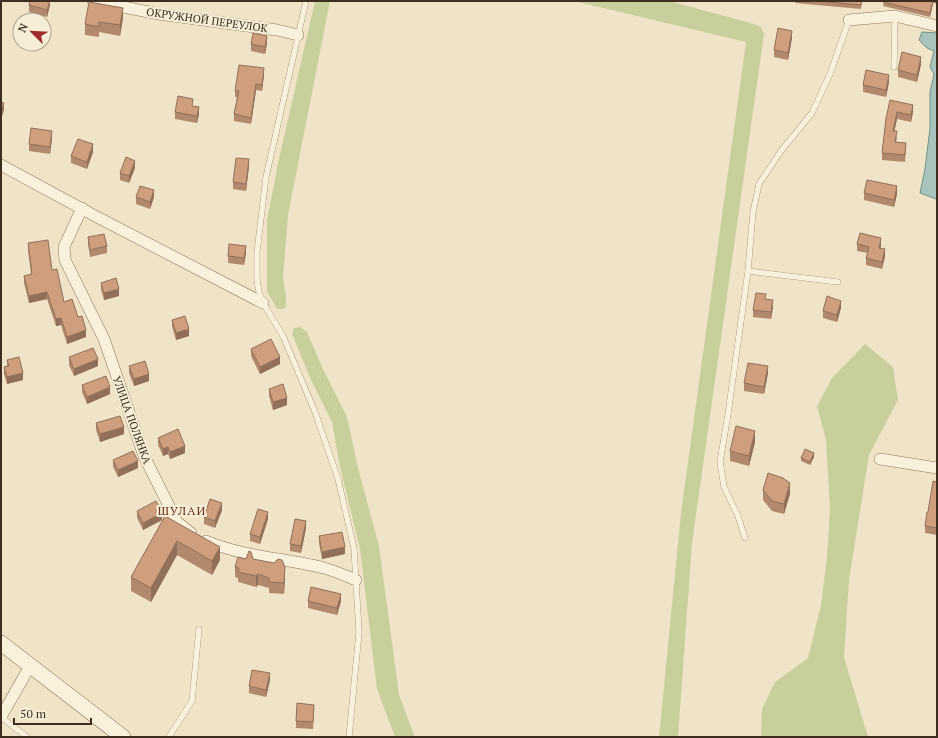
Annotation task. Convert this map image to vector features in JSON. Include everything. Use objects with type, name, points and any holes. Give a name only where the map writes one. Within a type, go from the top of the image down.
[{"type":"street","name":"ОКРУЖНОЙ ПЕРЕУЛОК","points":[[93,1],[159,14],[277,30],[298,35]]},
{"type":"street","points":[[849,20],[895,16],[937,26]]},
{"type":"street","points":[[1,164],[179,261],[263,303]]},
{"type":"street","name":"УЛИЦА ПОЛЯНКА","points":[[82,208],[64,247],[65,260],[104,339],[144,456],[178,522],[185,530],[215,545],[256,556],[325,568],[356,580]]},
{"type":"street","points":[[880,459],[937,468]]},
{"type":"street","points":[[1,643],[123,737]]},
{"type":"street","points":[[1,717],[30,666]]},
{"type":"lane","points":[[306,1],[265,184],[257,252],[259,292],[263,303],[283,336],[315,412],[338,479],[354,548],[359,632],[349,737]]},
{"type":"lane","points":[[894,66],[895,16]]},
{"type":"lane","points":[[745,538],[738,516],[724,487],[720,462],[748,271],[753,212],[760,184],[781,150],[812,113],[830,74],[849,20]]},
{"type":"lane","points":[[748,271],[838,282]]},
{"type":"lane","points":[[169,737],[192,701],[200,629]]},
{"type":"lane","points":[[1,717],[27,737]]},
{"type":"green space","points":[[315,1],[330,1],[288,215],[283,278],[286,307],[283,309],[277,309],[267,291],[267,220],[279,159]]},
{"type":"green space","points":[[574,1],[669,1],[754,24],[761,27],[764,34],[692,543],[678,737],[659,737],[681,513],[746,42]]},
{"type":"green space","points":[[300,327],[307,332],[322,367],[347,417],[358,468],[379,546],[399,695],[415,737],[395,737],[377,689],[360,549],[340,467],[332,422],[311,380],[292,334],[294,328]]},
{"type":"green space","points":[[865,344],[893,367],[898,400],[869,455],[849,580],[844,657],[868,737],[761,737],[762,709],[775,682],[808,658],[821,605],[827,557],[830,509],[826,440],[817,406],[832,378]]},
{"type":"water","points":[[922,32],[937,33],[936,199],[920,193],[925,169],[930,128],[930,92],[934,74],[930,67],[934,51],[927,48],[919,40]]},
{"type":"building","points":[[30,1],[50,1],[47,10],[29,5]]},
{"type":"building","points":[[817,1],[862,1],[861,5]]},
{"type":"building","points":[[933,1],[930,13],[883,2]]},
{"type":"building","points":[[89,2],[123,8],[120,25],[99,22],[99,27],[85,24]]},
{"type":"building","points":[[778,28],[792,31],[788,53],[774,50]]},
{"type":"building","points":[[253,33],[267,36],[265,47],[251,44]]},
{"type":"building","points":[[902,52],[921,57],[917,75],[898,70]]},
{"type":"building","points":[[239,65],[264,68],[262,85],[256,84],[251,118],[234,114],[239,91],[235,91]]},
{"type":"building","points":[[866,70],[889,75],[886,90],[863,85]]},
{"type":"building","points":[[178,96],[193,99],[192,106],[199,107],[197,116],[175,112]]},
{"type":"building","points":[[890,100],[913,105],[911,115],[897,112],[893,131],[897,131],[895,142],[906,143],[905,155],[882,153],[886,118]]},
{"type":"building","points":[[1,102],[4,103],[1,112]]},
{"type":"building","points":[[31,128],[52,131],[50,147],[29,144]]},
{"type":"building","points":[[78,139],[93,144],[87,162],[71,156]]},
{"type":"building","points":[[126,157],[135,161],[129,176],[120,173]]},
{"type":"building","points":[[236,158],[249,159],[246,184],[233,182]]},
{"type":"building","points":[[867,180],[897,186],[894,200],[864,193]]},
{"type":"building","points":[[140,186],[154,190],[150,202],[136,197]]},
{"type":"building","points":[[860,233],[881,238],[879,248],[885,249],[882,262],[866,258],[869,247],[857,244]]},
{"type":"building","points":[[104,234],[107,246],[90,250],[88,237]]},
{"type":"building","points":[[48,240],[52,270],[57,269],[64,302],[72,299],[78,317],[82,316],[86,330],[67,337],[61,318],[56,319],[47,292],[29,296],[24,276],[32,274],[28,243]]},
{"type":"building","points":[[229,244],[246,246],[244,258],[228,256]]},
{"type":"building","points":[[116,278],[119,289],[104,293],[101,283]]},
{"type":"building","points":[[756,293],[766,294],[765,299],[773,300],[771,312],[753,310]]},
{"type":"building","points":[[827,296],[841,301],[837,315],[823,311]]},
{"type":"building","points":[[185,316],[189,329],[176,333],[172,320]]},
{"type":"building","points":[[271,339],[280,357],[260,367],[251,349]]},
{"type":"building","points":[[93,348],[98,359],[74,369],[69,357]]},
{"type":"building","points":[[19,357],[23,373],[7,377],[4,367],[9,366],[7,360]]},
{"type":"building","points":[[145,361],[149,374],[134,379],[129,366]]},
{"type":"building","points":[[748,363],[768,366],[764,387],[744,383]]},
{"type":"building","points":[[106,376],[110,387],[87,397],[82,385]]},
{"type":"building","points":[[283,384],[287,398],[273,402],[269,389]]},
{"type":"building","points":[[120,416],[124,427],[100,434],[96,423]]},
{"type":"building","points":[[736,426],[755,431],[749,456],[730,451]]},
{"type":"building","points":[[178,429],[185,446],[170,452],[168,447],[163,449],[158,438]]},
{"type":"building","points":[[805,449],[814,453],[810,462],[801,458]]},
{"type":"building","points":[[133,451],[138,461],[118,470],[113,460]]},
{"type":"building","points":[[768,473],[783,478],[790,483],[784,504],[772,501],[763,490]]},
{"type":"building","points":[[933,481],[937,482],[937,528],[925,526]]},
{"type":"building","points":[[210,499],[222,503],[215,521],[204,517]]},
{"type":"building","points":[[156,501],[162,513],[143,523],[137,511]]},
{"type":"building","points":[[258,509],[268,512],[260,537],[250,534]]},
{"type":"building","points":[[165,516],[220,547],[212,561],[177,541],[151,588],[131,577]]},
{"type":"building","points":[[295,519],[306,521],[301,546],[290,544]]},
{"type":"building","points":[[342,532],[345,547],[322,552],[319,536]]},
{"type":"building","points":[[249,551],[251,552],[253,559],[274,563],[278,559],[282,560],[285,567],[284,583],[269,582],[269,578],[258,574],[256,576],[238,572],[239,568],[235,567],[238,557],[246,559]]},
{"type":"building","points":[[311,587],[341,594],[337,608],[308,601]]},
{"type":"building","points":[[252,670],[270,673],[266,690],[249,686]]},
{"type":"building","points":[[297,703],[314,705],[313,722],[296,721]]},
{"type":"district","name":"ШУЛАИ","points":[[182,510]]}]
